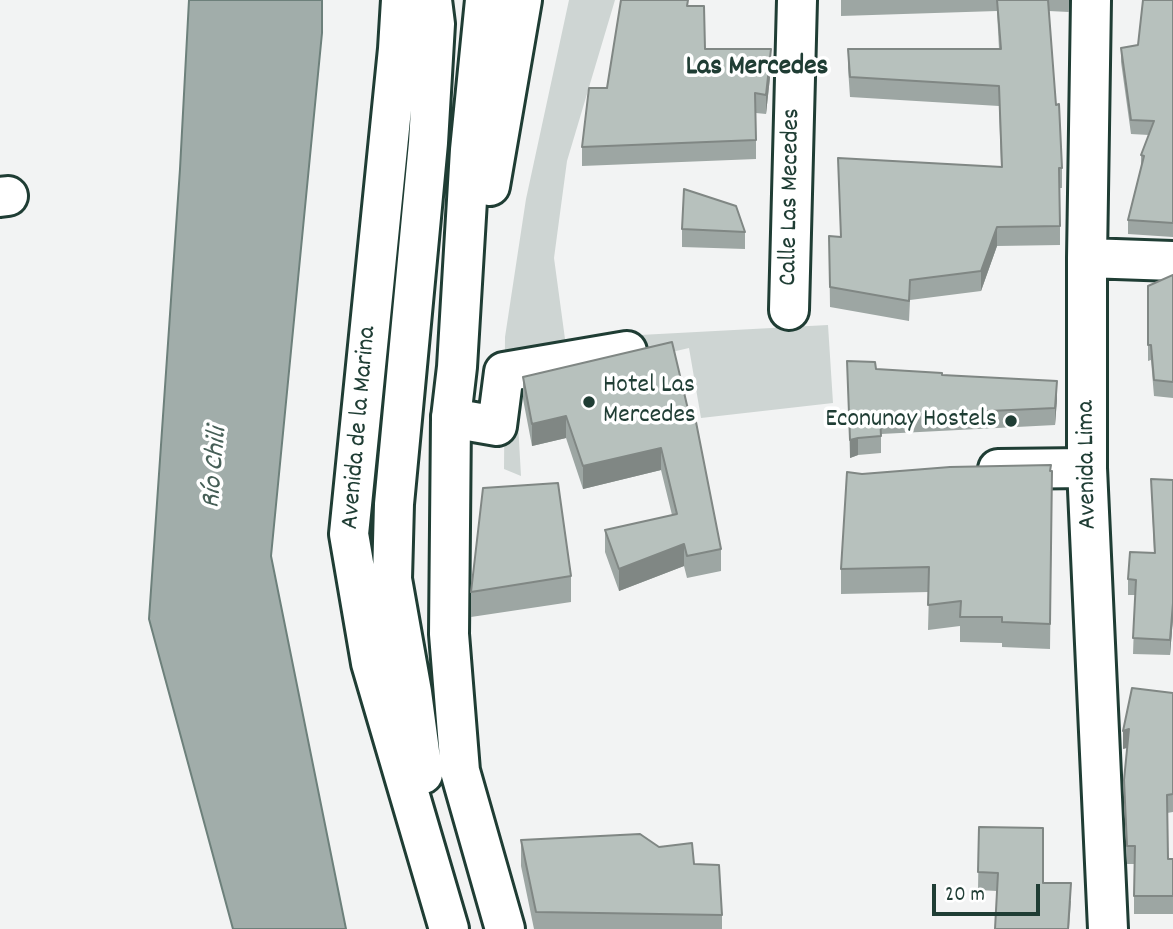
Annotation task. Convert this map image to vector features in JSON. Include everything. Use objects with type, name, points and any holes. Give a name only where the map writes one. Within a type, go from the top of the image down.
[{"type":"main road","name":"Avenida de la Marina","points":[[401,0],[349,534],[371,663],[445,917]]},
{"type":"main road","points":[[432,0],[435,24],[428,143],[394,504],[392,579],[412,692],[445,917]]},
{"type":"main road","points":[[485,0],[470,150],[457,367],[451,418],[449,634],[460,771],[505,929]]},
{"type":"main road","points":[[457,367],[522,0]]},
{"type":"main road","name":"Calle Las Mecedes","points":[[789,310],[797,0]]},
{"type":"main road","name":"Avenida Lima","points":[[1091,0],[1087,468],[1108,929]]},
{"type":"main road","points":[[1087,258],[1173,261]]},
{"type":"main road","points":[[451,418],[497,426],[504,372],[627,351]]},
{"type":"main road","points":[[963,469],[1087,468]]},
{"type":"shaded area","points":[[569,0],[615,0],[567,161],[554,258],[565,339],[828,325],[833,403],[701,418],[689,348],[516,388],[521,476],[504,469],[505,337],[526,199]]},
{"type":"water","name":"Río Chili","points":[[189,0],[322,0],[322,33],[271,556],[346,929],[233,929],[149,619]]},
{"type":"building","points":[[621,0],[688,0],[687,6],[704,6],[705,49],[771,49],[766,95],[755,93],[756,140],[582,147],[589,88],[607,88]]},
{"type":"building","points":[[997,0],[1048,0],[1056,105],[1059,104],[1062,168],[1059,168],[1060,226],[997,227],[981,271],[910,280],[909,301],[830,287],[829,236],[841,237],[838,158],[1002,167],[999,86],[850,77],[848,49],[1001,49]]},
{"type":"building","points":[[1143,0],[1173,0],[1173,223],[1128,220],[1144,156],[1141,155],[1154,121],[1131,120],[1121,48],[1138,45]]},
{"type":"building","points":[[684,189],[736,206],[745,232],[682,229]]},
{"type":"building","points":[[1173,275],[1173,382],[1154,380],[1151,345],[1148,345],[1148,286]]},
{"type":"building","points":[[672,342],[691,422],[696,422],[721,549],[687,556],[684,544],[619,569],[605,530],[677,514],[661,448],[583,466],[566,416],[532,424],[523,377]]},
{"type":"building","points":[[847,361],[875,362],[876,369],[1057,381],[1055,408],[880,416],[881,436],[850,440]]},
{"type":"building","points":[[1051,465],[1050,624],[1002,622],[1002,617],[960,617],[961,601],[928,605],[929,567],[841,569],[847,472],[862,474],[950,467]]},
{"type":"building","points":[[1151,479],[1173,480],[1173,603],[1170,640],[1133,638],[1136,580],[1128,579],[1130,552],[1155,553]]},
{"type":"building","points":[[558,483],[571,576],[471,592],[483,488]]},
{"type":"building","points":[[1132,688],[1173,693],[1173,794],[1167,795],[1168,859],[1173,859],[1173,896],[1134,896],[1135,846],[1127,846],[1124,780],[1129,729],[1123,731]]},
{"type":"building","points":[[979,827],[1043,828],[1043,883],[1071,883],[1068,929],[995,929],[998,873],[978,872]]},
{"type":"building","points":[[640,834],[659,847],[692,843],[694,864],[719,865],[722,915],[536,912],[521,840]]},
{"type":"place","name":"Hotel Las Mercedes","points":[[589,402]]},
{"type":"place","name":"Econunay Hostels","points":[[1011,421]]},
{"type":"district","name":"Las Mercedes","points":[[757,69]]}]
